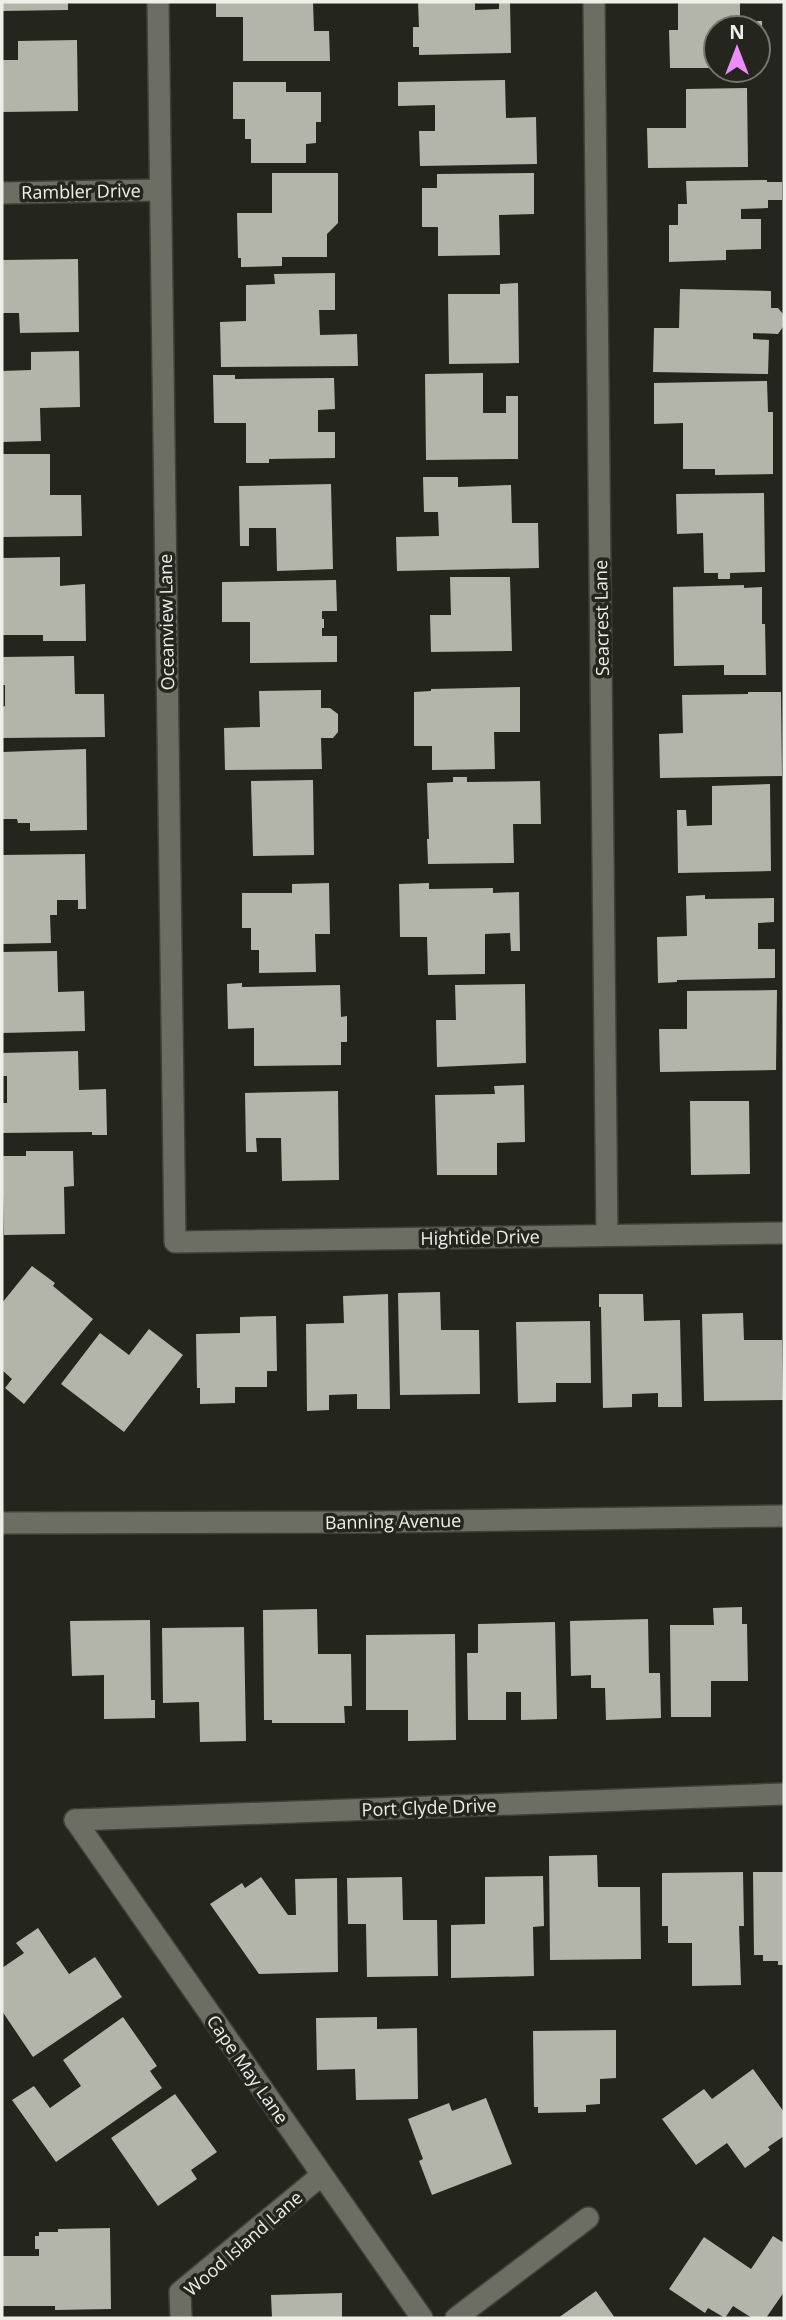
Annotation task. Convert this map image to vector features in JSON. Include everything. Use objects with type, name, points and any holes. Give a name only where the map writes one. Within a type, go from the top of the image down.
[{"type":"street","name":"Oceanview Lane","points":[[158,2],[175,1242]]},
{"type":"street","name":"Seacrest Lane","points":[[594,2],[607,1235]]},
{"type":"street","name":"Rambler Drive","points":[[2,193],[160,190]]},
{"type":"street","name":"Hightide Drive","points":[[175,1242],[784,1233]]},
{"type":"street","name":"Banning Avenue","points":[[2,1523],[381,1522],[784,1516]]},
{"type":"street","name":"Port Clyde Drive","points":[[75,1820],[784,1794]]},
{"type":"street","name":"Cape May Lane","points":[[75,1820],[422,2318]]},
{"type":"street","name":"Wood Island Lane","points":[[181,2318],[180,2292],[322,2175]]},
{"type":"street","points":[[456,2318],[588,2218]]},
{"type":"building","points":[[2,2],[68,2],[68,10],[2,11]]},
{"type":"building","points":[[216,2],[313,2],[314,31],[329,31],[330,61],[243,61],[243,17],[216,17]]},
{"type":"building","points":[[418,2],[475,2],[475,10],[499,9],[499,2],[510,2],[511,53],[419,55],[419,47],[413,47],[413,27],[419,27]]},
{"type":"building","points":[[678,2],[740,2],[740,14],[702,14],[702,68],[670,68],[669,30],[678,30]]},
{"type":"building","points":[[77,40],[78,111],[2,112],[2,60],[18,60],[18,41]]},
{"type":"building","points":[[505,80],[506,118],[536,117],[537,164],[420,166],[419,131],[435,131],[435,105],[398,106],[398,82]]},
{"type":"building","points":[[233,82],[286,82],[286,92],[321,92],[321,122],[316,122],[316,143],[306,144],[306,163],[251,163],[251,139],[245,139],[245,119],[233,119]]},
{"type":"building","points":[[747,88],[748,167],[648,168],[647,128],[686,128],[686,89]]},
{"type":"building","points":[[272,173],[338,173],[338,223],[327,234],[327,257],[282,257],[282,266],[241,267],[241,258],[238,258],[237,213],[272,213]]},
{"type":"building","points":[[534,173],[534,214],[499,215],[500,255],[438,256],[438,227],[422,227],[422,188],[437,188],[437,174]]},
{"type":"building","points":[[686,181],[782,182],[782,200],[768,200],[768,208],[741,209],[741,219],[761,219],[761,249],[726,250],[726,260],[669,262],[669,225],[678,225],[678,204],[687,204]]},
{"type":"building","points":[[78,259],[79,332],[20,333],[19,313],[2,313],[2,260]]},
{"type":"building","points":[[335,273],[335,310],[319,310],[320,335],[357,334],[358,366],[221,367],[220,322],[246,321],[246,285],[275,284],[274,274]]},
{"type":"building","points":[[518,283],[519,363],[449,364],[448,294],[500,294],[500,284]]},
{"type":"building","points":[[680,289],[771,291],[771,308],[778,308],[783,314],[783,327],[778,334],[753,333],[753,339],[769,340],[768,374],[653,372],[654,328],[679,328]]},
{"type":"building","points":[[79,351],[80,407],[40,408],[41,441],[2,442],[2,371],[31,370],[31,352]]},
{"type":"building","points":[[483,373],[483,413],[506,413],[506,396],[518,396],[518,459],[426,460],[425,374]]},
{"type":"building","points":[[213,375],[235,375],[235,379],[334,378],[335,409],[318,410],[318,432],[335,432],[335,458],[269,459],[269,463],[246,463],[246,423],[214,423]]},
{"type":"building","points":[[767,381],[768,412],[773,412],[773,474],[715,475],[715,469],[683,469],[683,423],[654,424],[654,383]]},
{"type":"building","points":[[2,454],[50,454],[50,495],[81,495],[82,536],[2,537]]},
{"type":"building","points":[[423,477],[458,477],[458,487],[511,485],[512,523],[538,523],[539,568],[397,571],[396,537],[439,536],[438,512],[424,512]]},
{"type":"building","points":[[331,484],[333,569],[277,571],[276,528],[249,528],[249,546],[240,546],[239,486]]},
{"type":"building","points":[[764,493],[765,572],[730,573],[730,579],[718,579],[718,573],[704,573],[703,533],[677,534],[676,494]]},
{"type":"building","points":[[60,557],[60,586],[85,584],[86,641],[43,641],[43,635],[2,635],[2,558]]},
{"type":"building","points":[[450,577],[510,577],[512,651],[431,652],[430,615],[451,615]]},
{"type":"building","points":[[336,580],[337,611],[322,611],[322,636],[337,636],[337,662],[250,663],[250,622],[222,622],[222,582]]},
{"type":"building","points":[[744,585],[744,588],[762,587],[766,675],[724,675],[724,665],[674,666],[673,587]]},
{"type":"building","points":[[74,656],[75,694],[104,694],[105,737],[2,738],[5,685],[2,685],[2,657]]},
{"type":"building","points":[[520,687],[520,732],[494,732],[495,769],[432,770],[432,746],[414,746],[414,692],[431,689]]},
{"type":"building","points":[[321,690],[321,708],[330,708],[338,714],[338,732],[333,738],[321,738],[322,769],[225,770],[224,728],[260,727],[259,691]]},
{"type":"building","points":[[781,692],[782,776],[660,778],[659,734],[683,733],[682,695]]},
{"type":"building","points":[[86,749],[87,830],[30,831],[30,823],[18,823],[17,819],[2,819],[2,752]]},
{"type":"building","points":[[453,777],[467,777],[467,782],[540,781],[541,824],[513,824],[514,863],[428,864],[427,783],[453,782]]},
{"type":"building","points":[[313,780],[314,855],[253,856],[251,781]]},
{"type":"building","points":[[770,784],[771,871],[678,873],[677,810],[686,810],[687,826],[712,825],[712,786]]},
{"type":"building","points":[[85,854],[86,909],[78,909],[78,900],[57,900],[57,915],[50,915],[51,943],[2,944],[2,855]]},
{"type":"building","points":[[329,883],[330,934],[315,934],[316,972],[259,973],[259,950],[251,950],[251,928],[242,928],[242,893],[292,893],[292,884]]},
{"type":"building","points":[[429,883],[429,889],[493,888],[493,893],[519,892],[520,951],[511,951],[510,933],[485,934],[485,974],[428,975],[427,937],[400,937],[399,884]]},
{"type":"building","points":[[705,895],[705,899],[774,898],[774,922],[758,923],[758,949],[775,949],[775,978],[677,980],[658,983],[657,937],[687,936],[686,896]]},
{"type":"building","points":[[57,951],[58,992],[84,991],[85,1031],[2,1033],[2,952]]},
{"type":"building","points":[[242,983],[242,987],[340,985],[341,1017],[347,1016],[347,1042],[341,1042],[341,1065],[254,1066],[254,1028],[228,1029],[227,984]]},
{"type":"building","points":[[525,984],[526,1063],[437,1067],[436,1020],[456,1020],[455,985]]},
{"type":"building","points":[[777,990],[776,1070],[660,1072],[659,1029],[687,1029],[687,991]]},
{"type":"building","points":[[78,1051],[79,1090],[106,1089],[107,1135],[92,1135],[92,1132],[2,1133],[2,1103],[7,1103],[7,1076],[2,1076],[2,1053]]},
{"type":"building","points":[[524,1085],[525,1142],[497,1143],[497,1175],[437,1175],[435,1095],[495,1094],[494,1086]]},
{"type":"building","points":[[338,1091],[339,1180],[282,1181],[281,1138],[256,1138],[257,1152],[246,1152],[245,1093]]},
{"type":"building","points":[[690,1101],[749,1101],[750,1174],[691,1175]]},
{"type":"building","points":[[26,1151],[73,1151],[74,1186],[64,1187],[65,1234],[4,1235],[2,1156],[26,1156]]},
{"type":"building","points":[[32,1266],[55,1283],[53,1286],[93,1319],[24,1404],[5,1388],[12,1379],[2,1370],[2,1303]]},
{"type":"building","points":[[440,1292],[441,1330],[479,1330],[480,1394],[400,1395],[398,1293]]},
{"type":"building","points":[[388,1294],[390,1409],[357,1409],[357,1394],[329,1395],[329,1410],[307,1411],[306,1324],[344,1323],[343,1296]]},
{"type":"building","points":[[599,1294],[643,1294],[644,1321],[680,1320],[682,1407],[658,1407],[658,1393],[632,1394],[632,1407],[603,1408]]},
{"type":"building","points":[[743,1313],[744,1340],[782,1340],[783,1400],[704,1401],[702,1314]]},
{"type":"building","points":[[276,1316],[277,1371],[267,1371],[267,1387],[235,1387],[235,1403],[200,1404],[196,1334],[240,1333],[240,1317]]},
{"type":"building","points":[[590,1321],[591,1383],[556,1383],[556,1402],[518,1403],[516,1322]]},
{"type":"building","points":[[149,1329],[183,1355],[124,1432],[61,1384],[100,1333],[129,1355]]},
{"type":"building","points":[[742,1607],[742,1624],[747,1624],[748,1681],[711,1681],[711,1717],[671,1717],[670,1625],[714,1625],[713,1608]]},
{"type":"building","points":[[317,1609],[318,1654],[351,1654],[352,1706],[344,1706],[345,1723],[272,1723],[272,1720],[264,1720],[263,1610]]},
{"type":"building","points":[[648,1619],[649,1673],[660,1673],[661,1718],[606,1720],[605,1688],[591,1688],[591,1675],[571,1676],[570,1621]]},
{"type":"building","points":[[150,1620],[151,1700],[155,1700],[155,1718],[104,1719],[104,1675],[72,1676],[70,1621]]},
{"type":"building","points":[[555,1622],[557,1719],[521,1720],[521,1692],[506,1692],[506,1720],[468,1720],[467,1653],[478,1653],[478,1624]]},
{"type":"building","points":[[244,1627],[246,1741],[200,1742],[199,1702],[163,1703],[162,1628]]},
{"type":"building","points":[[455,1634],[456,1740],[408,1741],[408,1710],[366,1710],[366,1635]]},
{"type":"building","points":[[597,1855],[598,1887],[640,1887],[641,1959],[550,1960],[549,1856]]},
{"type":"building","points":[[743,1872],[744,1926],[739,1926],[741,1985],[692,1986],[692,1943],[668,1943],[668,1926],[662,1926],[662,1873]]},
{"type":"building","points":[[753,1872],[784,1872],[784,1965],[778,1965],[778,1961],[763,1961],[763,1955],[754,1955]]},
{"type":"building","points":[[543,1876],[544,1926],[533,1927],[534,1976],[451,1978],[451,1925],[485,1924],[485,1877]]},
{"type":"building","points":[[261,1877],[288,1915],[296,1915],[295,1879],[337,1878],[338,1972],[259,1974],[210,1904],[242,1883],[245,1888]]},
{"type":"building","points":[[402,1877],[403,1920],[437,1920],[438,1976],[367,1977],[366,1924],[348,1924],[347,1878]]},
{"type":"building","points":[[38,1928],[69,1974],[95,1957],[122,1997],[33,2057],[2,2011],[2,1968],[24,1953],[16,1943]]},
{"type":"building","points":[[123,2017],[157,2066],[150,2071],[162,2088],[56,2162],[12,2100],[34,2086],[50,2108],[81,2086],[63,2060]]},
{"type":"building","points":[[377,2017],[377,2029],[417,2028],[418,2099],[356,2100],[355,2069],[317,2070],[316,2018]]},
{"type":"building","points":[[616,2030],[616,2078],[600,2079],[600,2104],[586,2105],[586,2112],[538,2113],[538,2107],[534,2107],[533,2031]]},
{"type":"building","points":[[753,2069],[784,2112],[784,2136],[745,2168],[727,2143],[696,2165],[662,2119],[704,2089],[712,2099]]},
{"type":"building","points":[[175,2094],[217,2152],[191,2170],[197,2179],[158,2206],[111,2138]]},
{"type":"building","points":[[486,2098],[512,2164],[432,2195],[419,2161],[423,2159],[408,2119],[449,2103],[452,2111]]},
{"type":"building","points":[[110,2228],[111,2309],[55,2310],[55,2306],[2,2306],[2,2256],[39,2256],[39,2249],[35,2249],[35,2236],[39,2236],[39,2232]]},
{"type":"building","points":[[773,2236],[784,2243],[784,2292],[766,2318],[752,2318],[733,2306],[725,2318],[708,2308],[705,2313],[669,2289],[704,2237],[751,2269]]},
{"type":"building","points":[[596,2291],[615,2318],[558,2318]]},
{"type":"building","points":[[342,2293],[342,2318],[272,2318],[271,2295]]}]
